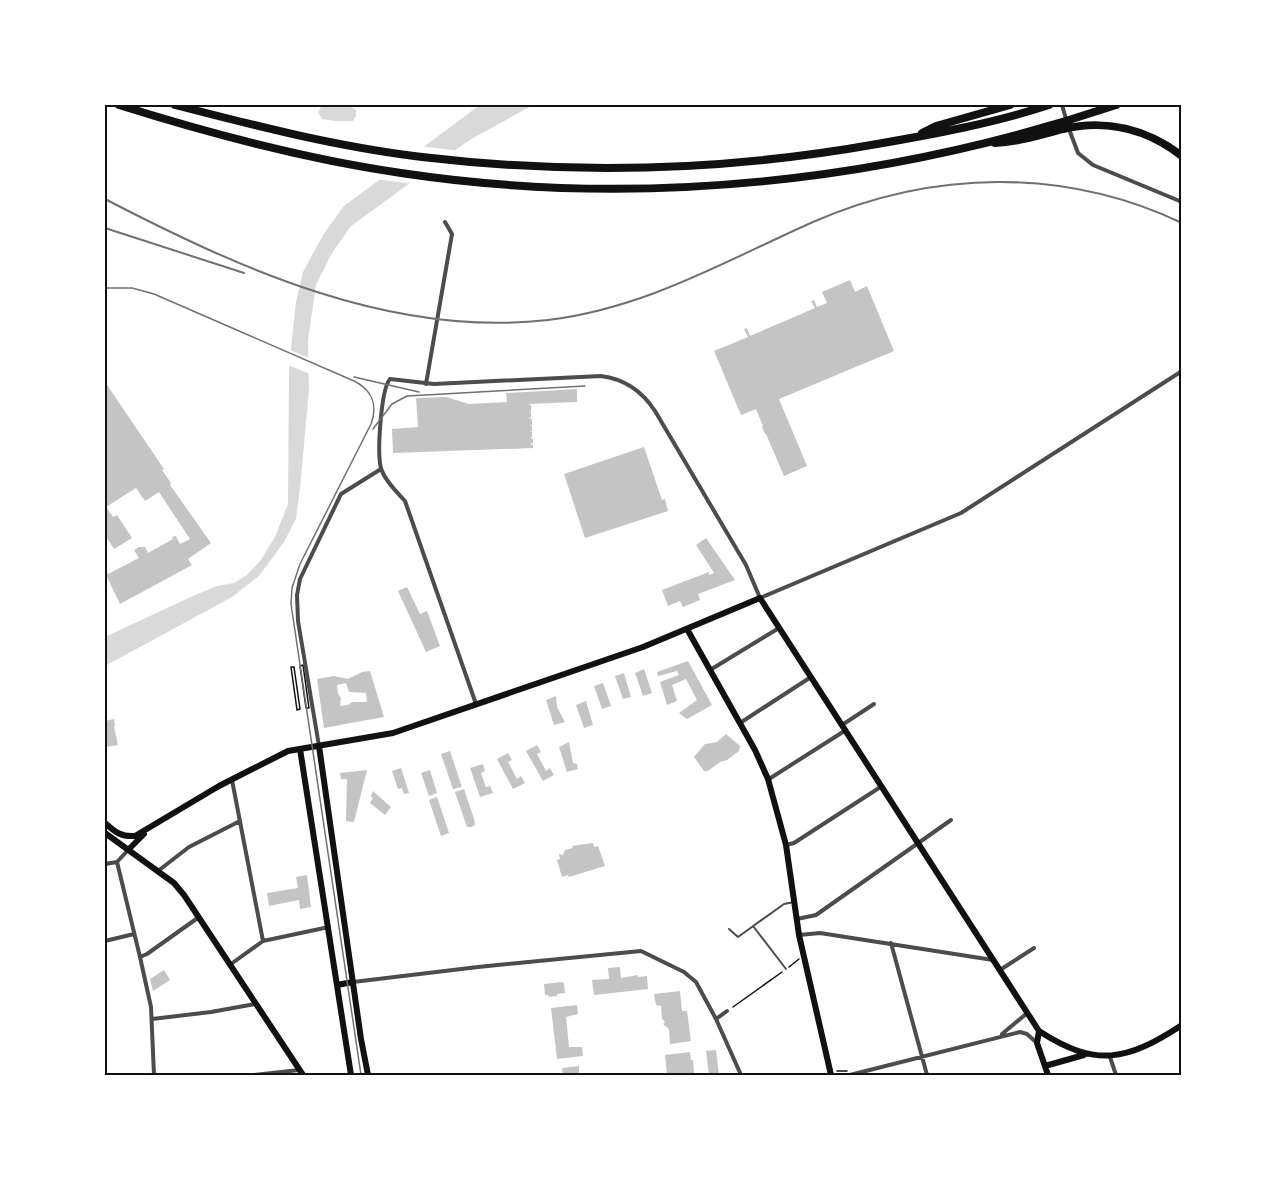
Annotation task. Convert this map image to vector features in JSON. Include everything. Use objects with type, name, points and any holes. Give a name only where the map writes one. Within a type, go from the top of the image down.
[{"type":"highway","points":[[118,105],[250,143],[362,167],[450,179],[611,189],[782,181],[893,164],[981,143],[1008,142],[1068,124],[1116,105]]},
{"type":"highway","points":[[175,105],[254,126],[384,151],[548,168],[614,169],[729,164],[789,157],[910,138],[980,124],[1049,105]]},
{"type":"highway","points":[[910,138],[936,126],[1010,105]]},
{"type":"highway","points":[[1068,124],[1130,129],[1161,141],[1182,156]]},
{"type":"main road","points":[[121,836],[135,836],[232,780],[288,751],[393,733],[687,629],[760,598],[1039,1031],[1052,1040],[1085,1054],[1110,1057],[1146,1047],[1182,1025]]},
{"type":"main road","points":[[687,629],[740,723],[768,779],[786,845],[799,935],[831,1074]]},
{"type":"main road","points":[[319,746],[368,1075]]},
{"type":"main road","points":[[300,749],[351,1075]]},
{"type":"main road","points":[[105,823],[129,844],[128,850]]},
{"type":"main road","points":[[128,850],[153,825]]},
{"type":"main road","points":[[105,833],[174,883],[231,964],[302,1073]]},
{"type":"main road","points":[[128,850],[135,836]]},
{"type":"main road","points":[[337,985],[353,982]]},
{"type":"main road","points":[[1039,1031],[1037,1043],[1048,1075]]},
{"type":"main road","points":[[1045,1066],[1085,1054]]},
{"type":"street","points":[[1062,105],[1073,142],[1078,153],[1087,161],[1098,168],[1182,202]]},
{"type":"street","points":[[426,384],[452,234],[445,222]]},
{"type":"street","points":[[476,705],[405,501],[381,469],[378,453],[387,382],[393,378],[426,384],[601,376],[617,379],[634,387],[656,411],[746,565],[760,598],[961,513],[1182,371]]},
{"type":"street","points":[[319,746],[298,621],[297,595],[300,579],[341,494],[381,469]]},
{"type":"street","points":[[710,670],[780,628]]},
{"type":"street","points":[[740,723],[811,676]]},
{"type":"street","points":[[768,779],[844,728],[874,704]]},
{"type":"street","points":[[232,780],[263,941]]},
{"type":"street","points":[[786,845],[794,843],[882,786]]},
{"type":"street","points":[[797,919],[816,915],[951,820]]},
{"type":"street","points":[[158,871],[189,847],[240,821]]},
{"type":"street","points":[[105,864],[117,862],[128,850]]},
{"type":"street","points":[[117,862],[152,1019],[154,1075]]},
{"type":"street","points":[[140,957],[199,917]]},
{"type":"street","points":[[231,964],[263,941],[329,927]]},
{"type":"street","points":[[799,935],[820,933],[994,960]]},
{"type":"street","points":[[105,941],[134,934]]},
{"type":"street","points":[[891,943],[927,1075]]},
{"type":"street","points":[[1000,970],[1034,948]]},
{"type":"street","points":[[353,982],[638,950],[692,977],[716,1019],[741,1075]]},
{"type":"street","points":[[152,1019],[257,1004]]},
{"type":"street","points":[[716,1019],[727,1011]]},
{"type":"street","points":[[1002,1035],[1026,1014]]},
{"type":"street","points":[[850,1075],[1002,1035],[1020,1032],[1027,1034],[1037,1043]]},
{"type":"street","points":[[1110,1057],[1116,1075]]},
{"type":"street","points":[[254,1075],[302,1073]]},
{"type":"lane","points":[[729,929],[738,937],[784,904],[794,902]]},
{"type":"lane","points":[[753,926],[786,969]]},
{"type":"path","points":[[292,667],[294,667],[300,709],[297,710],[292,667]]},
{"type":"path","points":[[727,1011],[804,956]]},
{"type":"path","points":[[831,1074],[846,1071]]},
{"type":"shaded area","points":[[480,105],[533,105],[468,141],[351,226],[332,253],[316,285],[308,340],[309,390],[300,488],[296,519],[284,542],[259,576],[232,597],[105,666],[105,637],[195,595],[217,586],[234,583],[247,575],[260,561],[275,537],[288,504],[289,366],[296,302],[303,272],[323,235],[344,206]]},
{"type":"shaded area","points":[[350,106],[356,110],[356,116],[353,121],[322,119],[318,112],[321,107]]},
{"type":"pier","points":[[419,146],[460,151],[414,184],[375,179]]},
{"type":"pier","points":[[287,349],[312,359],[312,375],[286,364]]},
{"type":"building","points":[[850,280],[855,292],[867,286],[894,351],[779,399],[807,466],[784,476],[756,409],[741,415],[714,351],[748,337],[744,329],[747,328],[750,336],[815,308],[811,301],[814,300],[817,307],[827,303],[822,292]]},
{"type":"building","points":[[105,382],[164,469],[162,470],[171,483],[170,485],[211,543],[188,559],[192,565],[120,604],[105,573],[108,574],[139,558],[134,550],[139,547],[145,547],[148,553],[173,539],[172,537],[176,536],[180,544],[190,539],[159,492],[145,501],[136,488],[106,507],[113,517],[117,515],[132,538],[114,549],[105,535]]},
{"type":"building","points":[[577,389],[577,402],[528,404],[531,405],[531,411],[529,411],[531,417],[529,418],[532,419],[532,425],[529,426],[532,426],[532,431],[530,431],[532,437],[530,438],[533,439],[533,443],[530,444],[533,448],[393,453],[392,429],[418,427],[416,398],[446,397],[469,404],[507,402],[506,393]]},
{"type":"building","points":[[644,447],[668,511],[585,538],[564,474]]},
{"type":"building","points":[[706,538],[735,580],[698,594],[700,600],[683,607],[680,601],[668,606],[662,590],[709,572],[709,575],[714,573],[696,545]]},
{"type":"building","points":[[407,587],[420,614],[427,611],[440,646],[426,652],[398,591]]},
{"type":"building","points":[[688,661],[712,705],[687,719],[679,713],[697,700],[686,679],[672,685],[677,701],[667,705],[660,682],[679,675],[677,671],[658,676],[657,672]]},
{"type":"building","points":[[644,669],[652,693],[643,696],[635,673]]},
{"type":"building","points":[[370,671],[384,717],[324,728],[317,679],[334,676],[348,679]],"holes":[[[346,683],[349,692],[366,693],[367,702],[352,702],[340,706],[341,698],[337,685]]]},
{"type":"building","points":[[624,673],[631,697],[623,699],[615,676]]},
{"type":"building","points":[[603,683],[611,706],[602,709],[594,686]]},
{"type":"building","points":[[556,696],[557,707],[565,722],[554,725],[546,700]]},
{"type":"building","points":[[586,701],[593,725],[584,728],[576,705]]},
{"type":"building","points":[[114,719],[118,745],[105,747],[105,721]]},
{"type":"building","points":[[726,734],[740,746],[739,751],[708,771],[704,771],[694,757],[705,744],[717,742]]},
{"type":"building","points":[[569,742],[573,763],[577,764],[578,769],[567,772],[559,747]]},
{"type":"building","points":[[537,745],[541,752],[537,754],[546,771],[550,768],[554,775],[543,781],[526,751]]},
{"type":"building","points":[[450,751],[462,787],[453,789],[441,754]]},
{"type":"building","points":[[508,753],[512,760],[508,762],[517,779],[521,776],[525,783],[513,789],[497,759]]},
{"type":"building","points":[[483,764],[485,771],[481,773],[486,787],[490,786],[493,793],[480,797],[470,768]]},
{"type":"building","points":[[401,768],[409,793],[404,794],[402,788],[398,789],[392,771]]},
{"type":"building","points":[[367,770],[354,822],[346,821],[347,779],[341,779],[340,773]]},
{"type":"building","points":[[430,770],[437,793],[429,796],[421,773]]},
{"type":"building","points":[[464,789],[474,819],[475,825],[471,827],[467,827],[455,792]]},
{"type":"building","points":[[373,791],[391,807],[385,815],[370,803]]},
{"type":"building","points":[[437,797],[449,833],[441,836],[429,800]]},
{"type":"building","points":[[593,843],[594,847],[598,846],[605,866],[562,877],[557,860],[560,859],[559,854],[563,855],[565,850],[573,848],[572,846]]},
{"type":"building","points":[[307,875],[311,907],[300,909],[299,900],[269,906],[267,893],[298,888],[296,877]]},
{"type":"building","points":[[620,967],[621,978],[647,976],[648,989],[594,995],[592,980],[609,979],[608,968]]},
{"type":"building","points":[[164,970],[170,980],[153,991],[150,979]]},
{"type":"building","points":[[564,983],[565,993],[549,997],[545,995],[544,984]]},
{"type":"building","points":[[680,991],[682,1011],[687,1011],[691,1041],[670,1044],[669,1029],[663,1024],[665,1022],[662,1019],[661,1006],[656,1005],[654,994]]},
{"type":"building","points":[[577,1005],[578,1014],[566,1017],[569,1047],[582,1047],[583,1056],[557,1059],[551,1008]]},
{"type":"building","points":[[716,1050],[719,1075],[709,1075],[706,1051]]},
{"type":"building","points":[[690,1052],[691,1060],[693,1060],[693,1075],[667,1075],[665,1055]]},
{"type":"building","points":[[579,1066],[579,1075],[563,1074],[562,1068]]},
{"type":"tram line","points":[[105,288],[132,288],[154,294],[354,381],[365,389],[372,399],[374,411],[371,424],[300,564],[292,588],[291,604],[361,1075]]},
{"type":"tram line","points":[[354,377],[419,392]]},
{"type":"tram line","points":[[373,429],[392,404],[407,396],[585,386]]},
{"type":"railway","points":[[105,199],[209,250],[263,273],[319,292],[375,308],[432,319],[490,323],[548,320],[618,305],[684,281],[813,222],[858,205],[904,192],[951,185],[998,182],[1045,184],[1091,192],[1137,205],[1182,223]]},
{"type":"railway","points":[[105,228],[244,273]]}]
